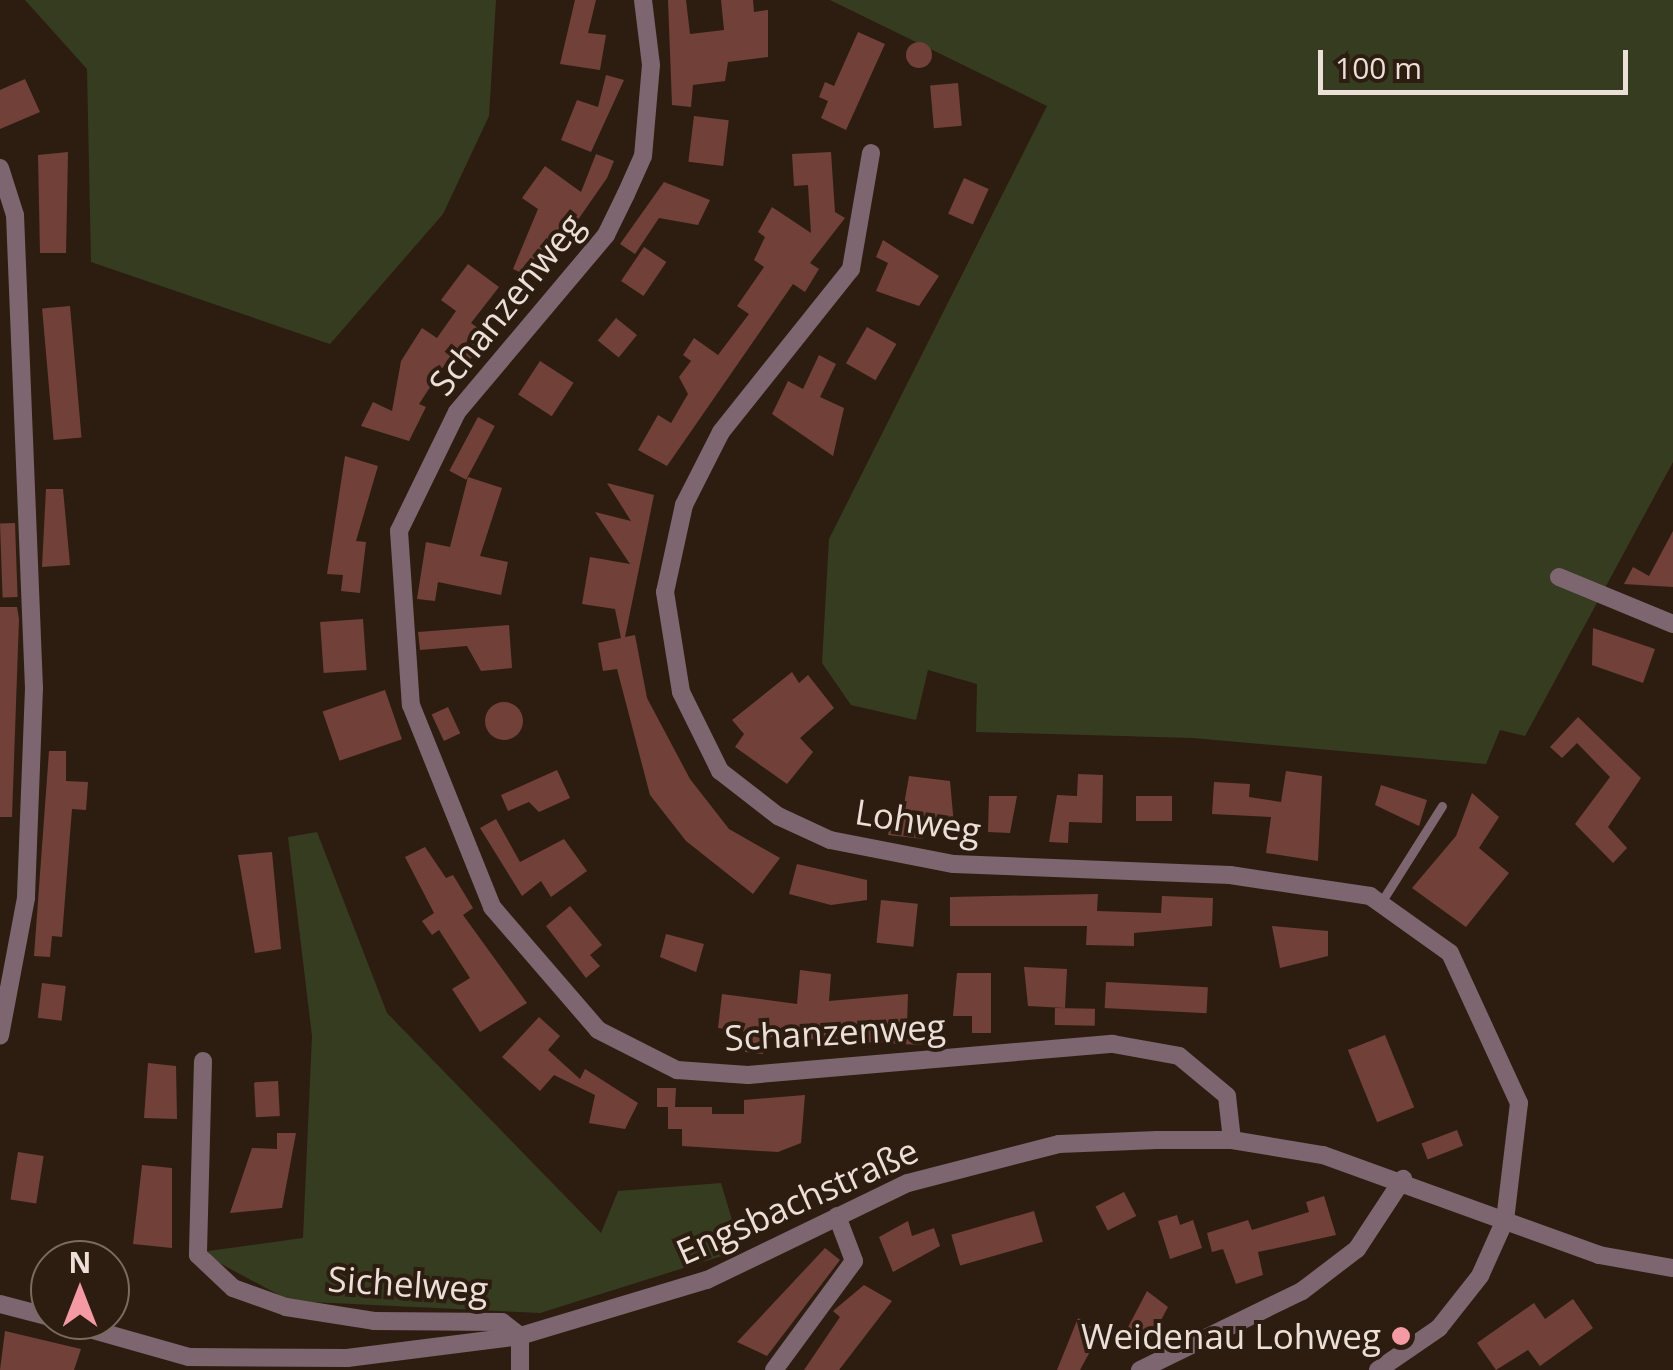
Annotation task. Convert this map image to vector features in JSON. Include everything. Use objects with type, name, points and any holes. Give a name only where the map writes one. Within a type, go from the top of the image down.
[{"type":"street","name":"Schanzenweg","points":[[643,0],[651,65],[643,156],[626,194],[606,235],[457,412],[399,531],[411,705],[492,907],[598,1030],[677,1070],[748,1075],[1112,1044],[1179,1056],[1228,1096],[1232,1140]]},
{"type":"street","name":"Lohweg","points":[[872,153],[851,269],[721,432],[674,543],[669,643],[681,692],[720,770],[778,816],[882,854],[1230,875],[1380,904],[1450,952],[1486,1016],[1518,1103],[1505,1220],[1480,1276],[1439,1328],[1378,1370]]},
{"type":"street","points":[[0,168],[15,215],[34,688],[26,898],[0,1036]]},
{"type":"street","points":[[1560,577],[1673,624]]},
{"type":"street","name":"Sichelweg","points":[[202,1060],[198,1254],[233,1288],[374,1321],[502,1322],[520,1336]]},
{"type":"street","name":"Engsbachstraße","points":[[105,1340],[157,1362],[347,1358],[520,1336],[707,1280],[908,1183],[1059,1144],[1232,1140],[1403,1179],[1599,1255],[1673,1268]]},
{"type":"street","points":[[1140,1370],[1302,1291],[1357,1249],[1403,1179]]},
{"type":"street","points":[[774,1370],[854,1261],[837,1216]]},
{"type":"street","points":[[0,1304],[30,1312]]},
{"type":"street","points":[[520,1336],[520,1370]]},
{"type":"lane","points":[[1380,904],[1442,806]]},
{"type":"green space","points":[[25,0],[496,0],[489,116],[443,214],[330,344],[91,262],[87,69]]},
{"type":"green space","points":[[830,0],[1673,0],[1673,462],[1525,736],[1500,730],[1486,764],[1193,738],[976,732],[977,684],[928,670],[916,720],[851,705],[822,663],[829,539],[1047,106]]},
{"type":"green space","points":[[317,832],[387,1013],[601,1233],[618,1191],[721,1183],[741,1250],[540,1313],[290,1301],[212,1259],[208,1251],[303,1238],[312,1036],[288,837]]},
{"type":"building","points":[[575,0],[596,0],[588,33],[606,35],[600,70],[560,64]]},
{"type":"building","points":[[668,0],[686,0],[690,34],[724,30],[721,0],[753,0],[754,12],[768,10],[768,57],[728,62],[725,81],[693,85],[691,107],[672,105]]},
{"type":"building","points":[[858,32],[885,44],[846,130],[821,118],[828,101],[819,97],[825,82],[834,86]]},
{"type":"building","points":[[919,42],[929,45],[929,65],[919,68],[909,65],[906,55],[909,45]]},
{"type":"building","points":[[606,75],[624,80],[591,152],[561,140],[577,100],[598,107]]},
{"type":"building","points":[[25,79],[40,112],[0,129],[0,90]]},
{"type":"building","points":[[958,83],[962,126],[934,128],[930,85]]},
{"type":"building","points":[[694,116],[729,120],[723,166],[688,162]]},
{"type":"building","points":[[68,152],[66,253],[40,253],[38,155]]},
{"type":"building","points":[[831,152],[835,212],[845,218],[810,263],[819,269],[805,292],[793,284],[667,466],[638,450],[658,415],[671,423],[688,394],[679,377],[691,361],[683,355],[694,338],[718,355],[749,314],[737,306],[764,267],[754,260],[765,237],[758,232],[772,207],[811,233],[808,185],[794,186],[792,154]]},
{"type":"building","points":[[596,154],[614,161],[607,178],[536,280],[513,269],[538,209],[522,198],[545,166],[581,192]]},
{"type":"building","points":[[964,178],[989,189],[973,225],[948,214]]},
{"type":"building","points":[[664,182],[710,200],[698,225],[659,218],[635,254],[620,244]]},
{"type":"building","points":[[883,240],[939,276],[919,306],[876,291],[888,263],[876,257]]},
{"type":"building","points":[[644,247],[666,262],[643,296],[621,281]]},
{"type":"building","points":[[468,264],[499,287],[471,323],[489,336],[468,362],[453,352],[419,404],[426,407],[409,441],[361,426],[373,402],[392,411],[401,361],[422,328],[437,338],[456,311],[441,300]]},
{"type":"building","points":[[70,306],[82,437],[54,440],[42,308]]},
{"type":"building","points":[[616,318],[637,335],[619,358],[598,341]]},
{"type":"building","points":[[867,327],[896,344],[875,380],[846,363]]},
{"type":"building","points":[[819,355],[836,364],[820,397],[844,408],[833,456],[772,414],[788,381],[803,389]]},
{"type":"building","points":[[540,361],[574,383],[552,416],[518,395]]},
{"type":"building","points":[[478,417],[495,426],[466,480],[449,471]]},
{"type":"building","points":[[345,456],[378,466],[356,541],[366,542],[360,593],[341,591],[343,575],[327,574]]},
{"type":"building","points":[[468,477],[502,488],[480,556],[508,562],[501,595],[438,582],[435,601],[417,599],[426,542],[450,547]]},
{"type":"building","points":[[607,483],[654,495],[625,637],[635,635],[647,698],[690,779],[729,829],[780,858],[753,894],[686,841],[650,795],[617,669],[603,671],[598,643],[621,638],[615,609],[582,604],[590,557],[630,564],[595,512],[631,521]]},
{"type":"building","points":[[46,489],[63,489],[70,565],[42,567]]},
{"type":"building","points":[[15,523],[18,597],[3,597],[0,524]]},
{"type":"building","points":[[1673,531],[1673,587],[1624,584],[1633,567],[1649,576]]},
{"type":"building","points":[[0,607],[17,607],[19,619],[12,817],[0,817]]},
{"type":"building","points":[[363,619],[367,670],[324,673],[320,622]]},
{"type":"building","points":[[509,625],[512,668],[481,671],[467,646],[420,650],[418,632]]},
{"type":"building","points":[[1593,628],[1655,649],[1643,683],[1592,665]]},
{"type":"building","points":[[792,672],[799,683],[808,675],[834,708],[800,738],[813,752],[787,784],[735,747],[744,734],[732,720]]},
{"type":"building","points":[[385,690],[402,739],[340,761],[323,711]]},
{"type":"building","points":[[504,702],[518,707],[523,721],[518,735],[504,740],[490,735],[485,721],[490,707]]},
{"type":"building","points":[[448,707],[460,733],[444,741],[432,715]]},
{"type":"building","points":[[1578,717],[1641,778],[1608,827],[1627,848],[1613,863],[1575,824],[1610,777],[1577,743],[1562,758],[1550,747]]},
{"type":"building","points":[[49,751],[66,751],[66,781],[88,782],[86,810],[72,809],[62,937],[52,936],[50,957],[34,956]]},
{"type":"building","points":[[557,770],[570,798],[539,812],[529,802],[508,811],[501,795]]},
{"type":"building","points":[[1286,771],[1322,776],[1318,861],[1266,853],[1271,817],[1212,814],[1214,782],[1250,784],[1249,797],[1281,802]]},
{"type":"building","points":[[1078,774],[1103,775],[1102,823],[1069,822],[1068,843],[1049,842],[1057,795],[1077,796]]},
{"type":"building","points":[[909,776],[950,781],[954,825],[925,821],[924,839],[888,835],[892,814],[902,816]]},
{"type":"building","points":[[1381,785],[1427,800],[1419,826],[1375,805]]},
{"type":"building","points":[[1472,793],[1499,817],[1479,848],[1509,873],[1466,927],[1412,888],[1456,836]]},
{"type":"building","points":[[989,796],[1017,796],[1010,833],[988,832]]},
{"type":"building","points":[[1136,796],[1172,796],[1172,821],[1136,821]]},
{"type":"building","points":[[496,819],[520,862],[564,839],[587,871],[551,897],[541,881],[522,896],[480,828]]},
{"type":"building","points":[[425,847],[446,878],[453,875],[473,908],[463,915],[527,1003],[480,1032],[452,989],[470,978],[439,930],[432,935],[422,921],[434,913],[405,857]]},
{"type":"building","points":[[272,852],[281,949],[255,953],[238,855]]},
{"type":"building","points":[[797,864],[867,880],[867,900],[831,905],[789,894]]},
{"type":"building","points":[[1098,894],[1097,911],[1161,913],[1162,896],[1213,898],[1212,926],[1134,933],[1134,946],[1086,945],[1087,926],[950,926],[950,897]]},
{"type":"building","points":[[881,900],[918,904],[913,947],[877,943]]},
{"type":"building","points":[[570,906],[602,945],[590,955],[600,966],[586,978],[546,926]]},
{"type":"building","points":[[1272,926],[1328,931],[1328,956],[1280,968]]},
{"type":"building","points":[[666,934],[704,944],[696,972],[660,957]]},
{"type":"building","points":[[1024,967],[1067,969],[1065,1008],[1028,1006]]},
{"type":"building","points":[[800,970],[831,974],[829,1001],[908,994],[907,1025],[923,1026],[922,1045],[765,1037],[763,1054],[745,1052],[747,1032],[718,1028],[722,994],[797,1004]]},
{"type":"building","points":[[957,973],[991,973],[991,1033],[972,1033],[972,1016],[953,1016]]},
{"type":"building","points":[[1106,982],[1208,987],[1206,1013],[1105,1008]]},
{"type":"building","points":[[42,983],[66,986],[62,1021],[38,1018]]},
{"type":"building","points":[[1055,1008],[1095,1009],[1095,1026],[1055,1025]]},
{"type":"building","points":[[539,1017],[560,1036],[548,1050],[580,1079],[585,1069],[638,1103],[625,1129],[589,1123],[595,1095],[554,1075],[540,1091],[502,1057]]},
{"type":"building","points":[[1385,1035],[1414,1107],[1377,1122],[1348,1050]]},
{"type":"building","points":[[148,1063],[176,1066],[177,1119],[144,1118]]},
{"type":"building","points":[[278,1081],[280,1116],[256,1117],[254,1082]]},
{"type":"building","points":[[657,1088],[676,1088],[675,1107],[712,1107],[712,1114],[744,1114],[744,1100],[805,1095],[801,1143],[778,1152],[682,1146],[682,1129],[668,1129],[668,1107],[657,1107]]},
{"type":"building","points":[[1457,1130],[1463,1146],[1428,1159],[1422,1144]]},
{"type":"building","points":[[277,1133],[296,1133],[282,1208],[230,1213],[252,1148],[277,1149]]},
{"type":"building","points":[[18,1152],[44,1156],[36,1203],[10,1199]]},
{"type":"building","points":[[142,1165],[172,1168],[172,1248],[133,1244]]},
{"type":"building","points":[[1124,1192],[1136,1216],[1108,1231],[1095,1207]]},
{"type":"building","points":[[1324,1196],[1336,1235],[1258,1252],[1263,1275],[1236,1284],[1223,1249],[1212,1252],[1207,1233],[1248,1220],[1252,1230],[1309,1212],[1306,1202]]},
{"type":"building","points":[[1034,1211],[1043,1242],[960,1265],[951,1235]]},
{"type":"building","points":[[1177,1215],[1180,1225],[1193,1220],[1202,1248],[1170,1259],[1158,1221]]},
{"type":"building","points":[[908,1221],[912,1236],[934,1228],[940,1246],[893,1272],[879,1237]]},
{"type":"building","points":[[825,1248],[840,1260],[767,1356],[737,1342]]},
{"type":"building","points":[[864,1285],[892,1301],[839,1370],[804,1370],[840,1317],[833,1311]]},
{"type":"building","points":[[1147,1291],[1168,1307],[1146,1348],[1125,1333]]},
{"type":"building","points":[[1573,1299],[1593,1328],[1540,1366],[1528,1350],[1496,1370],[1477,1343],[1534,1303],[1545,1319]]},
{"type":"building","points":[[1078,1318],[1100,1333],[1080,1370],[1057,1370]]},
{"type":"building","points":[[5,1331],[81,1349],[74,1370],[0,1370]]},
{"type":"place","name":"Weidenau Lohweg","points":[[1401,1336]]}]
